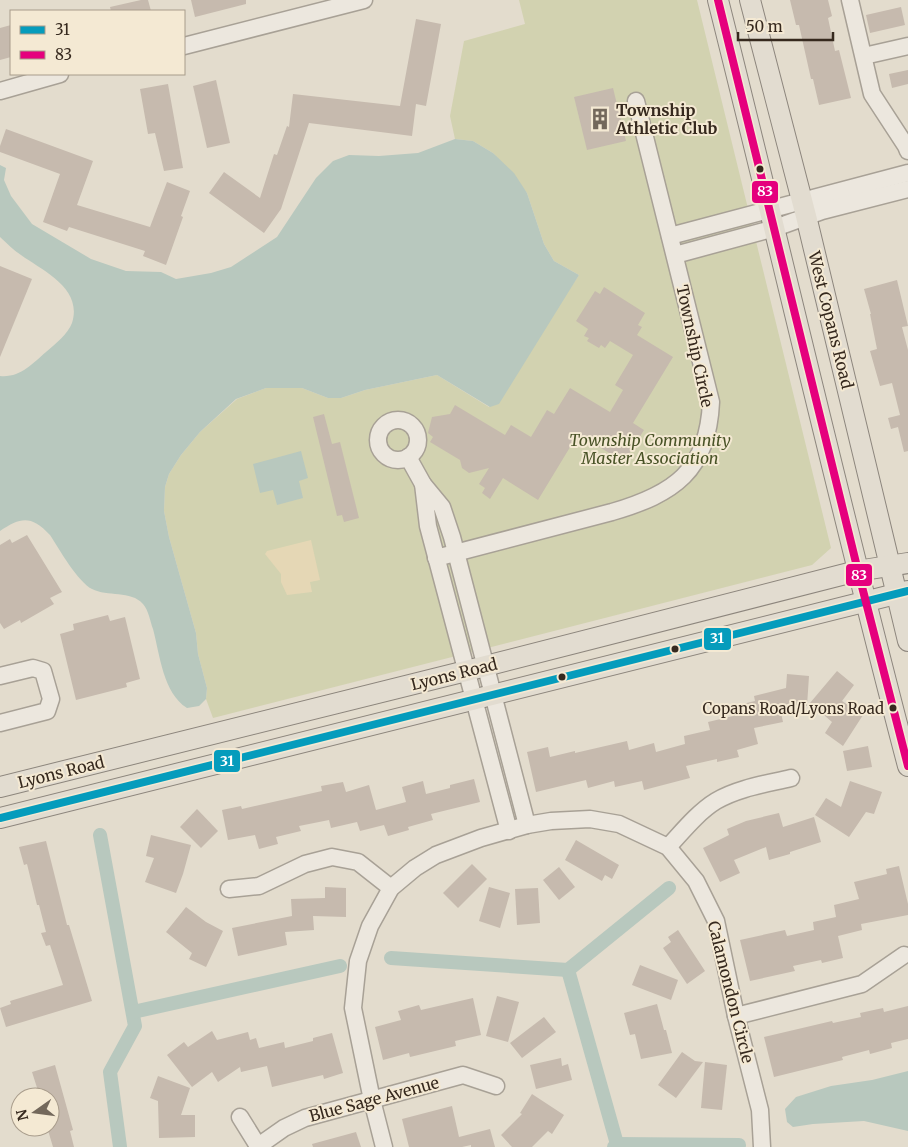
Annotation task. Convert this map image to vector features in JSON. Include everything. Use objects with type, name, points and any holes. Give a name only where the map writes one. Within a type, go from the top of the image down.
[{"type":"main road","name":"West Copans Road","points":[[718,0],[773,219],[857,571],[908,766]]},
{"type":"main road","name":"West Copans Road","points":[[750,0],[899,565],[908,641]]},
{"type":"main road","name":"Lyons Road","points":[[0,787],[476,669],[857,571],[899,565]]},
{"type":"main road","name":"Lyons Road","points":[[0,818],[902,593]]},
{"type":"street","points":[[185,46],[364,0]]},
{"type":"street","points":[[850,0],[872,94],[908,152]]},
{"type":"street","points":[[864,56],[908,46]]},
{"type":"street","points":[[0,91],[56,75]]},
{"type":"street","name":"Township Circle","points":[[436,558],[636,505],[661,494],[678,482],[692,466],[704,444],[710,423],[711,402],[636,101]]},
{"type":"street","points":[[675,255],[804,208],[908,173]]},
{"type":"street","points":[[804,208],[908,189]]},
{"type":"street","points":[[670,236],[773,219]]},
{"type":"street","points":[[408,457],[423,484],[442,507],[457,552],[476,669],[509,830]]},
{"type":"street","points":[[423,484],[428,526],[436,558],[476,669]]},
{"type":"street","points":[[0,676],[33,668],[43,671],[51,699],[47,711],[0,723]]},
{"type":"street","points":[[483,697],[527,825]]},
{"type":"street","points":[[668,847],[715,802],[736,791],[791,778]]},
{"type":"street","name":"Calamondon Circle","points":[[384,1147],[353,1008],[358,961],[370,926],[392,888],[415,868],[436,855],[481,838],[527,825],[551,821],[590,819],[618,824],[668,847],[696,881],[716,921],[736,1016],[760,1110],[762,1147]]},
{"type":"street","points":[[229,888],[259,886],[305,864],[332,858],[358,862],[392,888]]},
{"type":"street","points":[[736,1016],[862,984],[904,955]]},
{"type":"street","name":"Blue Sage Avenue","points":[[257,1147],[284,1128],[305,1118],[463,1075],[496,1086]]},
{"type":"street","points":[[240,1117],[257,1147]]},
{"type":"green space","name":"Township Community Master Association","points":[[519,0],[697,0],[831,548],[812,565],[213,718],[206,699],[207,688],[198,654],[196,633],[169,537],[164,511],[165,487],[169,474],[181,455],[200,432],[237,399],[266,388],[302,388],[328,398],[341,398],[365,390],[437,375],[489,407],[579,275],[554,261],[544,244],[527,193],[493,153],[473,141],[455,139],[450,116],[464,41],[525,24]]},
{"type":"sand","points":[[311,540],[320,580],[310,582],[312,592],[287,595],[281,582],[281,574],[265,554],[267,551]]},
{"type":"shaded area","points":[[455,139],[473,141],[493,153],[514,173],[527,193],[544,244],[554,261],[579,275],[499,404],[490,407],[437,375],[365,390],[341,398],[328,398],[302,388],[266,388],[236,399],[200,432],[181,455],[169,474],[165,487],[164,511],[169,537],[196,633],[198,654],[207,688],[206,699],[199,706],[187,708],[179,701],[168,683],[149,616],[143,604],[126,595],[105,593],[92,589],[81,580],[69,565],[50,535],[37,524],[26,520],[20,521],[0,531],[0,376],[14,375],[20,372],[53,346],[70,327],[74,311],[72,300],[59,282],[18,253],[0,237],[0,165],[6,168],[4,180],[11,196],[32,224],[91,259],[126,271],[161,272],[176,279],[211,273],[231,267],[277,237],[316,178],[333,161],[349,155],[379,156],[418,153]]},
{"type":"shaded area","points":[[301,451],[308,478],[299,481],[303,498],[277,505],[273,490],[260,493],[253,464]]},
{"type":"shaded area","points":[[908,1071],[908,1131],[864,1121],[793,1127],[787,1122],[785,1109],[796,1097],[831,1086],[872,1080]]},
{"type":"building","points":[[148,0],[151,10],[111,10],[110,7]]},
{"type":"building","points":[[191,0],[246,0],[246,4],[195,17]]},
{"type":"building","points":[[790,0],[828,0],[832,16],[828,18],[835,51],[839,50],[851,98],[819,105],[799,25],[796,25]]},
{"type":"building","points":[[901,7],[905,25],[870,33],[866,15]]},
{"type":"building","points":[[416,19],[441,24],[426,106],[416,104],[412,136],[309,123],[281,209],[264,233],[209,193],[224,172],[260,198],[274,154],[277,155],[287,126],[289,127],[293,94],[400,106]]},
{"type":"building","points":[[10,25],[10,57],[0,60],[0,28]]},
{"type":"building","points":[[908,70],[908,84],[892,88],[889,74]]},
{"type":"building","points":[[216,80],[230,143],[207,148],[193,86]]},
{"type":"building","points":[[168,84],[183,168],[164,171],[155,133],[148,134],[140,89]]},
{"type":"building","name":"Township Athletic Club","points":[[613,88],[626,141],[587,150],[574,97]]},
{"type":"building","points":[[6,129],[93,161],[77,205],[150,227],[167,182],[190,191],[166,265],[143,256],[145,251],[69,227],[67,231],[43,222],[60,174],[0,152],[0,146]]},
{"type":"building","points":[[0,266],[32,279],[0,357]]},
{"type":"building","points":[[897,280],[908,326],[902,327],[908,350],[908,451],[904,452],[898,427],[891,429],[888,418],[900,415],[892,383],[880,386],[870,351],[877,349],[871,314],[864,289]]},
{"type":"building","points":[[604,287],[645,313],[638,325],[642,327],[637,335],[673,357],[633,423],[644,430],[624,462],[578,434],[538,500],[503,478],[490,499],[482,493],[485,488],[479,484],[489,468],[469,473],[462,468],[460,460],[430,442],[433,437],[428,433],[432,417],[450,414],[455,405],[505,435],[511,425],[531,437],[547,410],[554,414],[570,388],[610,412],[623,390],[615,385],[633,355],[610,341],[605,348],[601,345],[599,348],[587,341],[589,338],[584,336],[588,329],[576,321],[595,291],[600,294]]},
{"type":"building","points":[[324,414],[332,444],[340,442],[359,518],[344,522],[342,515],[337,516],[313,417]]},
{"type":"building","points":[[27,535],[62,592],[50,598],[54,604],[21,623],[20,620],[4,629],[0,623],[0,545],[10,539],[12,543]]},
{"type":"building","points":[[108,615],[110,621],[125,617],[140,679],[126,683],[127,687],[76,700],[60,634],[74,630],[73,624]]},
{"type":"building","points":[[837,671],[854,685],[842,701],[863,715],[843,746],[825,733],[832,722],[810,703]]},
{"type":"building","points":[[787,674],[809,676],[807,706],[779,704],[783,722],[754,728],[758,744],[737,750],[739,757],[717,762],[717,759],[686,766],[690,778],[644,790],[642,781],[615,787],[614,781],[588,788],[586,780],[536,792],[527,752],[548,747],[550,757],[627,741],[629,750],[654,743],[656,752],[685,744],[684,736],[710,730],[708,722],[733,716],[730,707],[755,701],[754,696],[786,688]]},
{"type":"building","points":[[868,746],[872,767],[847,771],[843,751]]},
{"type":"building","points":[[474,779],[480,802],[431,814],[433,820],[408,827],[409,830],[388,836],[384,825],[360,831],[357,822],[331,828],[329,820],[299,826],[301,831],[276,837],[278,844],[259,849],[255,835],[228,840],[222,810],[241,806],[242,809],[322,791],[321,786],[343,782],[346,792],[369,785],[376,810],[406,802],[402,787],[423,781],[426,794]]},
{"type":"building","points":[[850,781],[882,792],[874,814],[866,812],[849,837],[815,815],[826,798],[841,807]]},
{"type":"building","points":[[197,809],[218,831],[201,848],[180,827]]},
{"type":"building","points":[[779,813],[783,827],[814,817],[821,842],[769,860],[766,847],[734,860],[740,873],[720,882],[703,848],[729,835],[727,829],[746,821]]},
{"type":"building","points":[[151,835],[191,845],[176,893],[145,882],[154,858],[146,856]]},
{"type":"building","points":[[576,840],[619,865],[612,879],[605,875],[602,881],[565,860]]},
{"type":"building","points":[[46,841],[67,925],[69,925],[92,1001],[6,1027],[0,1008],[11,1004],[10,1001],[63,985],[50,945],[46,946],[41,933],[46,932],[27,864],[24,865],[19,847]]},
{"type":"building","points":[[472,864],[487,879],[458,908],[443,893]]},
{"type":"building","points":[[899,866],[908,904],[908,915],[861,924],[862,930],[838,936],[843,958],[822,963],[821,960],[793,966],[795,971],[750,981],[740,940],[785,930],[787,936],[814,930],[813,922],[836,917],[834,905],[859,899],[854,882],[887,874],[886,869]]},
{"type":"building","points":[[559,867],[575,887],[559,900],[543,880]]},
{"type":"building","points":[[325,887],[346,888],[346,917],[313,916],[314,930],[285,932],[287,945],[238,956],[232,928],[292,916],[291,899],[325,898]]},
{"type":"building","points":[[489,887],[510,893],[500,928],[479,921]]},
{"type":"building","points":[[538,888],[540,923],[517,925],[515,889]]},
{"type":"building","points":[[186,907],[206,922],[223,931],[206,967],[189,959],[192,953],[166,932]]},
{"type":"building","points":[[678,930],[705,971],[687,984],[663,948],[671,942],[668,937]]},
{"type":"building","points":[[640,965],[678,980],[671,1000],[632,985]]},
{"type":"building","points":[[497,996],[519,1002],[508,1042],[486,1036]]},
{"type":"building","points":[[473,998],[481,1035],[455,1041],[456,1046],[410,1057],[409,1053],[383,1060],[375,1027],[401,1020],[398,1011],[419,1005],[421,1010]]},
{"type":"building","points":[[657,1004],[672,1053],[641,1059],[635,1034],[630,1035],[624,1013]]},
{"type":"building","points":[[908,1006],[908,1039],[891,1043],[892,1048],[870,1054],[869,1050],[842,1057],[843,1060],[774,1077],[764,1037],[832,1021],[833,1023],[861,1017],[860,1013],[883,1008],[884,1012]]},
{"type":"building","points":[[544,1017],[556,1032],[522,1058],[510,1043]]},
{"type":"building","points":[[212,1031],[217,1040],[248,1032],[250,1040],[256,1038],[259,1048],[284,1042],[285,1048],[313,1041],[313,1038],[332,1033],[343,1073],[324,1079],[323,1075],[272,1087],[267,1066],[241,1072],[240,1067],[218,1082],[212,1072],[192,1087],[167,1055],[184,1042],[188,1047]]},
{"type":"building","points":[[682,1052],[695,1061],[703,1062],[676,1098],[658,1085]]},
{"type":"building","points":[[561,1058],[562,1066],[568,1064],[572,1080],[536,1089],[530,1065]]},
{"type":"building","points":[[705,1062],[727,1065],[722,1110],[701,1108]]},
{"type":"building","points":[[55,1065],[73,1130],[70,1131],[74,1147],[53,1147],[50,1137],[60,1137],[60,1087],[37,1087],[32,1072]]},
{"type":"building","points":[[158,1076],[190,1088],[181,1115],[195,1115],[195,1137],[159,1138],[158,1101],[150,1098]]},
{"type":"building","points":[[532,1094],[564,1115],[552,1134],[548,1131],[532,1147],[512,1147],[501,1135],[522,1114],[520,1113]]},
{"type":"building","points":[[452,1106],[459,1137],[490,1129],[495,1147],[471,1147],[471,1145],[462,1147],[409,1147],[402,1119]]},
{"type":"building","points":[[356,1132],[361,1147],[313,1147],[312,1144]]},
{"type":"waterway","points":[[100,835],[135,1026],[110,1072],[120,1147]]},
{"type":"waterway","points":[[614,1147],[617,1144],[568,970],[669,888]]},
{"type":"waterway","points":[[391,958],[568,970]]},
{"type":"waterway","points":[[133,1012],[340,966]]},
{"type":"waterway","points":[[617,1144],[739,1145]]},
{"type":"transit line","name":"83","points":[[718,0],[859,575],[908,766]]},
{"type":"transit line","name":"31","points":[[0,818],[908,591]]},
{"type":"place","name":"Township Athletic Club","points":[[600,119]]},
{"type":"place","name":"Copans Road/Lyons Road","points":[[893,708]]}]
